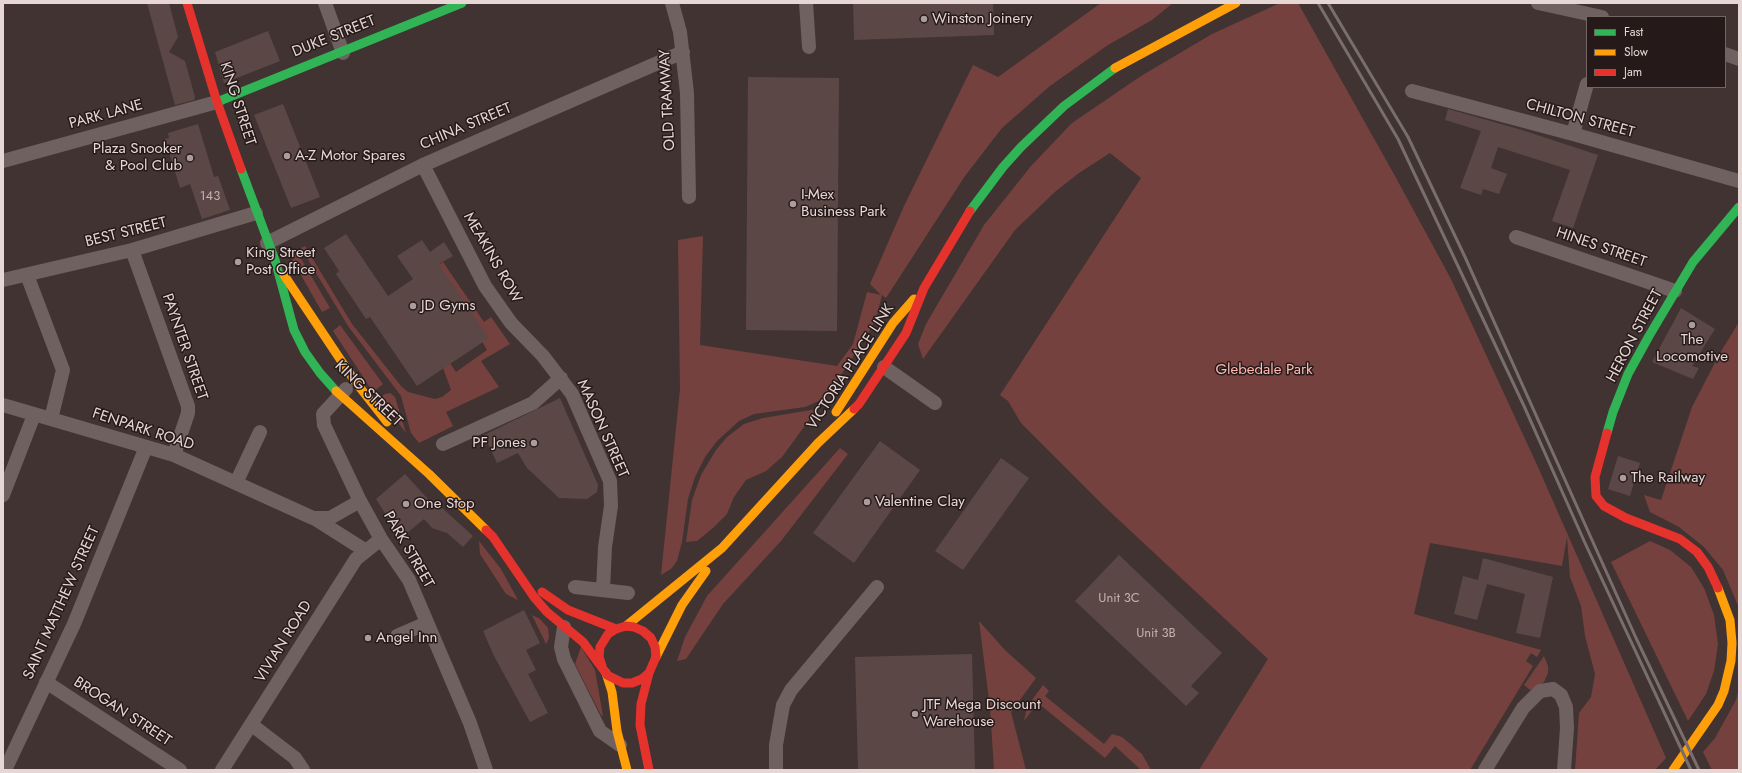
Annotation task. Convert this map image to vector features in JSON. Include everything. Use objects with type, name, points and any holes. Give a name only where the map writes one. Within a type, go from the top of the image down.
[{"type":"main road","name":"KING STREET","points":[[187,3],[217,102],[267,243],[275,260],[354,380],[429,474]]},
{"type":"main road","name":"DUKE STREET","points":[[217,102],[343,52],[445,7],[462,3]]},
{"type":"main road","points":[[1208,18],[1210,3]]},
{"type":"main road","name":"VICTORIA PLACE LINK","points":[[656,657],[682,605],[722,548],[818,443],[859,404],[906,333],[924,288],[970,210],[1003,167],[1040,128],[1090,85],[1131,58],[1236,3]]},
{"type":"main road","name":"HERON STREET","points":[[1673,770],[1718,704],[1724,691],[1731,661],[1732,635],[1730,620],[1724,602],[1708,567],[1697,552],[1680,539],[1614,513],[1604,506],[1596,496],[1594,489],[1595,477],[1613,412],[1628,374],[1675,291],[1694,262],[1739,207]]},
{"type":"main road","name":"KING STREET","points":[[275,260],[294,330],[305,352],[340,395],[429,474],[493,537],[534,597],[547,612],[583,642],[602,666],[608,675],[620,745],[627,770]]},
{"type":"main road","name":"VICTORIA PLACE LINK","points":[[818,443],[839,406],[893,323],[924,288]]},
{"type":"main road","name":"VICTORIA PLACE LINK","points":[[626,626],[722,548]]},
{"type":"main road","name":"KING STREET","points":[[521,576],[568,610],[616,629]]},
{"type":"main road","points":[[602,666],[599,657],[602,642],[608,634],[616,629],[626,626],[644,631],[655,647],[656,657],[649,673],[641,704],[640,724],[649,770]]},
{"type":"main road","points":[[608,675],[623,682],[632,682],[642,679],[649,673]]},
{"type":"street","points":[[324,3],[343,52]]},
{"type":"street","name":"OLD TRAMWAY","points":[[672,3],[680,32],[687,93],[689,197]]},
{"type":"street","points":[[806,3],[809,47]]},
{"type":"street","points":[[1538,3],[1597,16]]},
{"type":"street","name":"CHINA STREET","points":[[267,243],[423,165],[683,52]]},
{"type":"street","points":[[1726,54],[1739,59]]},
{"type":"street","points":[[1573,134],[1586,88]]},
{"type":"street","name":"CHILTON STREET","points":[[1412,91],[1573,134],[1739,181]]},
{"type":"street","name":"PARK LANE","points":[[3,162],[217,102]]},
{"type":"street","name":"MEAKINS ROW","points":[[423,165],[485,286],[511,323],[561,378]]},
{"type":"street","name":"BEST STREET","points":[[3,280],[132,250],[256,213]]},
{"type":"street","name":"HINES STREET","points":[[1516,237],[1675,291]]},
{"type":"street","name":"PAYNTER STREET","points":[[132,250],[188,406],[188,413],[174,455]]},
{"type":"street","points":[[27,274],[63,370],[51,419]]},
{"type":"street","points":[[884,367],[935,404]]},
{"type":"street","points":[[443,444],[534,403],[561,378]]},
{"type":"street","name":"MASON STREET","points":[[561,378],[572,394],[610,482],[611,506],[605,547],[603,590]]},
{"type":"street","name":"PARK STREET","points":[[354,380],[323,414],[324,425],[360,501],[381,538],[409,580],[470,723],[486,770]]},
{"type":"street","name":"FENPARK ROAD","points":[[3,406],[174,455],[313,518],[366,551]]},
{"type":"street","points":[[3,495],[34,415]]},
{"type":"street","points":[[236,483],[260,432]]},
{"type":"street","name":"SAINT MATTHEW STREET","points":[[5,770],[74,624],[146,447]]},
{"type":"street","name":"FENPARK ROAD","points":[[313,518],[330,518],[360,501]]},
{"type":"street","name":"VIVIAN ROAD","points":[[222,770],[356,560],[381,538]]},
{"type":"street","points":[[575,587],[628,593]]},
{"type":"street","points":[[776,770],[776,745],[783,705],[791,690],[877,587]]},
{"type":"street","points":[[396,636],[427,623]]},
{"type":"street","points":[[564,627],[561,647],[564,659],[600,730],[620,745]]},
{"type":"street","name":"BROGAN STREET","points":[[46,682],[180,770]]},
{"type":"street","points":[[1485,770],[1523,708],[1540,691],[1553,689],[1561,695],[1566,707],[1568,728],[1564,770]]},
{"type":"street","points":[[252,725],[295,758],[303,770]]},
{"type":"green space","points":[[1101,3],[1173,3],[1152,20],[1108,45],[1050,86],[1002,128],[965,176],[886,298],[882,295],[876,318],[869,332],[826,398],[805,407],[754,414],[739,421],[717,441],[705,457],[695,477],[688,499],[682,542],[677,561],[671,569],[661,575],[680,389],[678,240],[703,236],[700,345],[837,366],[853,344],[867,292],[881,295],[870,284],[904,206],[973,65],[998,77]]},
{"type":"green space","name":"Glebedale Park","points":[[1280,3],[1298,3],[1451,279],[1538,467],[1666,758],[1655,770],[1575,770],[1579,713],[1591,697],[1595,674],[1585,636],[1581,606],[1570,577],[1567,537],[1562,566],[1430,543],[1414,614],[1541,650],[1537,657],[1531,653],[1526,661],[1533,666],[1470,770],[1199,770],[1268,659],[1106,508],[1021,423],[1008,401],[1000,395],[1141,178],[1110,153],[1079,173],[1056,191],[1015,230],[923,359],[918,344],[926,324],[984,225],[1031,166],[1072,123],[1141,76],[1212,34]]},
{"type":"green space","points":[[305,246],[352,324],[401,386],[408,392],[435,399],[442,397],[451,390],[443,368],[450,363],[456,372],[487,350],[439,265],[443,262],[484,322],[491,317],[510,344],[481,361],[499,387],[446,412],[453,426],[419,443],[411,433],[401,396],[348,326],[301,248]]},
{"type":"green space","points":[[292,249],[300,257],[330,308],[322,312],[293,261],[291,256]]},
{"type":"green space","points":[[1739,322],[1739,608],[1723,570],[1704,547],[1679,527],[1650,512],[1644,495],[1661,500],[1692,407],[1720,353]]},
{"type":"green space","points":[[340,325],[383,384],[373,392],[333,331]]},
{"type":"green space","points":[[390,393],[395,397],[406,433],[379,398]]},
{"type":"green space","points":[[817,409],[782,457],[766,471],[746,480],[734,497],[727,514],[697,541],[686,542],[692,500],[701,475],[716,450],[727,437],[744,424],[763,418]]},
{"type":"green space","points":[[840,448],[848,454],[781,541],[723,604],[686,659],[677,661],[685,637],[707,596]]},
{"type":"green space","points":[[479,541],[501,569],[518,600],[506,594],[480,554]]},
{"type":"green space","points":[[1650,541],[1670,550],[1691,567],[1704,588],[1714,615],[1718,644],[1714,671],[1706,694],[1688,721],[1611,562]]},
{"type":"green space","points":[[532,615],[540,619],[548,628],[549,638],[546,644]]},
{"type":"green space","points":[[979,621],[1005,650],[1036,678],[1011,712],[1026,770],[994,770],[990,708]]},
{"type":"green space","points":[[581,647],[595,670],[603,716],[601,715],[575,664]]},
{"type":"green space","points":[[1544,656],[1548,666],[1548,673],[1544,682],[1530,690],[1524,685]]},
{"type":"green space","points":[[1043,685],[1049,691],[1045,696],[1104,744],[1112,734],[1122,737],[1142,754],[1151,770],[1141,770],[1115,746],[1105,758],[1038,703],[1024,721],[1027,707]]},
{"type":"green space","points":[[1739,688],[1739,770],[1712,770],[1703,752],[1715,738],[1736,700]]},
{"type":"building","points":[[147,3],[169,3],[178,37],[169,52],[185,61],[195,97],[194,100],[175,105]]},
{"type":"building","name":"Winston Joinery","points":[[853,3],[993,3],[994,35],[854,40]]},
{"type":"building","points":[[268,31],[280,61],[224,83],[215,52]]},
{"type":"building","name":"I-Mex Business Park","points":[[748,77],[839,78],[837,331],[746,330]]},
{"type":"building","name":"A-Z Motor Spares","points":[[283,104],[320,197],[291,208],[254,115]]},
{"type":"building","points":[[1448,109],[1522,130],[1598,155],[1573,228],[1552,221],[1570,170],[1498,147],[1491,168],[1507,174],[1499,194],[1483,189],[1481,195],[1460,188],[1481,131],[1445,120]]},
{"type":"building","name":"Plaza Snooker & Pool Club","points":[[198,124],[214,177],[218,176],[230,210],[202,219],[190,184],[180,188],[165,139],[169,138],[168,133]]},
{"type":"building","name":"JD Gyms","points":[[346,234],[388,296],[413,279],[397,256],[422,240],[430,252],[444,242],[453,256],[439,264],[489,338],[417,386],[370,317],[366,319],[336,274],[339,271],[324,248]]},
{"type":"building","points":[[1681,308],[1715,329],[1692,366],[1699,368],[1693,379],[1652,362]]},
{"type":"building","name":"PF Jones","points":[[560,398],[598,485],[597,492],[587,499],[559,498],[527,468],[518,453],[497,463],[484,435]]},
{"type":"building","name":"Valentine Clay","points":[[880,441],[920,470],[854,563],[813,533]]},
{"type":"building","points":[[1618,456],[1640,463],[1630,496],[1608,489]]},
{"type":"building","points":[[1001,458],[1029,478],[963,570],[935,551]]},
{"type":"building","name":"One Stop","points":[[405,474],[437,509],[440,506],[473,536],[463,547],[447,533],[432,528],[424,519],[401,538],[376,499]]},
{"type":"building","points":[[1119,555],[1222,653],[1191,686],[1199,693],[1186,706],[1075,601]]},
{"type":"building","points":[[1483,558],[1553,577],[1540,638],[1516,633],[1525,594],[1487,584],[1477,620],[1454,614],[1463,576],[1478,580]]},
{"type":"building","points":[[524,610],[540,643],[526,650],[536,670],[528,674],[548,713],[530,722],[494,656],[483,631]]},
{"type":"building","name":"JTF Mega Discount Warehouse","points":[[972,654],[975,770],[858,770],[855,657]]},
{"type":"railway","points":[[1318,3],[1398,139],[1524,406],[1585,543],[1691,770]]},
{"type":"railway","points":[[1328,3],[1408,137],[1465,257],[1636,638],[1699,770]]},
{"type":"traffic: fast","points":[[217,102],[462,3]]},
{"type":"traffic: fast","points":[[970,211],[1003,167],[1021,147],[1064,106],[1115,68]]},
{"type":"traffic: fast","points":[[241,169],[275,260],[294,330],[305,352],[320,373],[336,391]]},
{"type":"traffic: fast","points":[[1607,433],[1613,412],[1628,374],[1649,336],[1693,262],[1739,207]]},
{"type":"traffic: slow","points":[[1115,68],[1236,3]]},
{"type":"traffic: slow","points":[[284,275],[354,380],[387,422]]},
{"type":"traffic: slow","points":[[836,412],[893,323],[914,299]]},
{"type":"traffic: slow","points":[[336,391],[429,474],[486,530]]},
{"type":"traffic: slow","points":[[626,626],[722,548],[818,443],[854,409]]},
{"type":"traffic: slow","points":[[656,657],[682,605],[706,571]]},
{"type":"traffic: slow","points":[[1673,770],[1718,705],[1724,691],[1731,661],[1732,643],[1730,620],[1718,588]]},
{"type":"traffic: slow","points":[[606,673],[612,692],[617,731],[627,770]]},
{"type":"traffic: jam","points":[[187,3],[217,102],[241,169]]},
{"type":"traffic: jam","points":[[854,409],[859,404],[906,333],[924,288],[970,211]]},
{"type":"traffic: jam","points":[[1607,433],[1595,477],[1596,496],[1604,506],[1626,518],[1680,539],[1697,552],[1708,567],[1718,588]]},
{"type":"traffic: jam","points":[[486,530],[493,537],[534,597],[547,612],[583,642],[606,673]]},
{"type":"traffic: jam","points":[[542,592],[568,610],[616,629]]},
{"type":"traffic: jam","points":[[602,666],[599,657],[600,647],[608,634],[616,629],[626,626],[634,627],[643,631],[651,638],[655,647],[656,657],[649,673],[641,704],[640,725],[649,770]]},
{"type":"traffic: jam","points":[[607,675],[623,683],[632,683],[642,679],[649,673]]},
{"type":"place","name":"Winston Joinery","points":[[924,19]]},
{"type":"place","name":"A-Z Motor Spares","points":[[287,156]]},
{"type":"place","name":"Plaza Snooker & Pool Club","points":[[190,158]]},
{"type":"place","name":"I-Mex Business Park","points":[[793,204]]},
{"type":"place","name":"King Street Post Office","points":[[238,262]]},
{"type":"place","name":"JD Gyms","points":[[413,306]]},
{"type":"place","name":"The Locomotive","points":[[1692,325]]},
{"type":"place","name":"PF Jones","points":[[534,443]]},
{"type":"place","name":"The Railway","points":[[1623,478]]},
{"type":"place","name":"Valentine Clay","points":[[867,502]]},
{"type":"place","name":"One Stop","points":[[406,504]]},
{"type":"place","name":"Angel Inn","points":[[368,638]]},
{"type":"place","name":"JTF Mega Discount Warehouse","points":[[915,714]]}]
